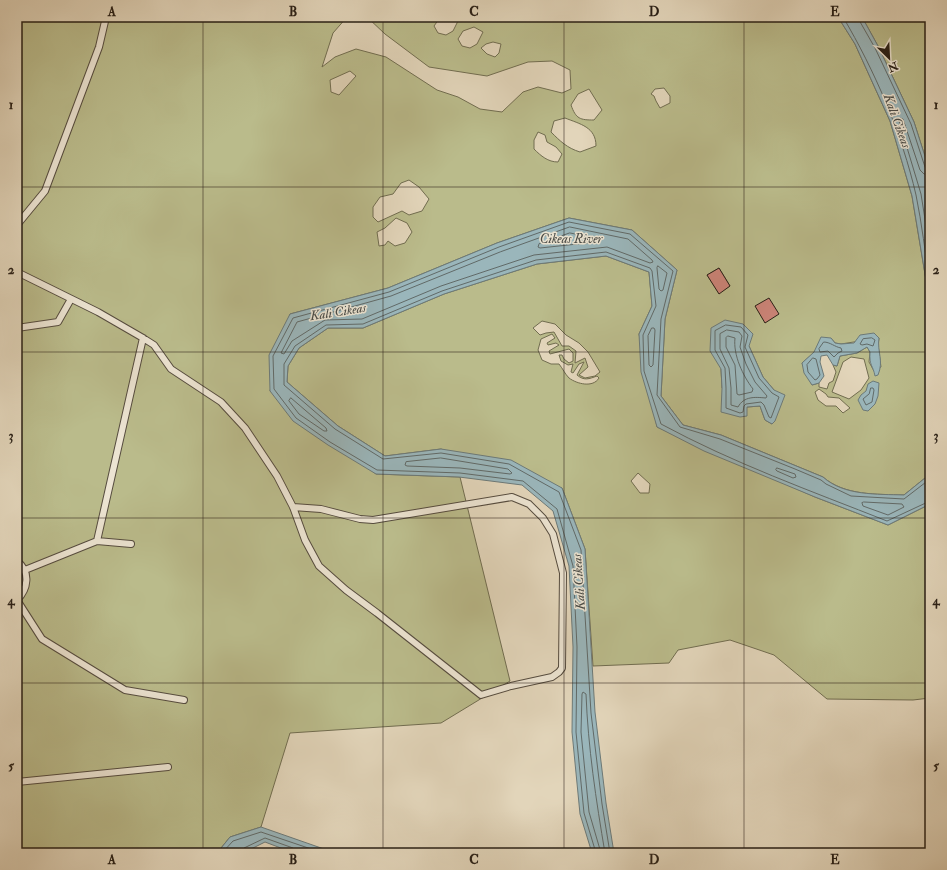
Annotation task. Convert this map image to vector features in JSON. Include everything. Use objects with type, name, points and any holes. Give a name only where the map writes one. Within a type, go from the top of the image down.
[{"type":"lane","points":[[17,225],[44,191],[99,47],[106,17]]},
{"type":"lane","points":[[17,272],[144,338],[154,345],[170,368],[221,402],[245,428],[277,476],[293,507],[305,540],[319,566],[346,590],[378,612],[481,695],[552,676],[562,668],[563,573],[553,534],[543,518],[529,504],[512,497],[373,520],[360,519],[321,509],[293,507]]},
{"type":"lane","points":[[17,328],[58,322],[71,299]]},
{"type":"lane","points":[[98,541],[144,338]]},
{"type":"lane","points":[[25,570],[98,541],[131,544]]},
{"type":"lane","points":[[17,561],[25,570],[27,578],[23,594],[17,600],[42,639],[125,690],[184,700]]},
{"type":"lane","points":[[17,782],[168,767]]},
{"type":"green space","points":[[17,17],[347,17],[333,33],[322,67],[335,57],[356,49],[386,57],[437,90],[458,97],[480,109],[502,112],[523,92],[538,87],[562,93],[571,89],[570,70],[552,61],[528,62],[487,76],[429,67],[385,34],[367,17],[444,17],[439,19],[434,26],[438,33],[446,35],[453,31],[459,19],[455,17],[838,17],[855,44],[890,121],[912,196],[930,304],[930,474],[904,495],[872,494],[851,491],[841,488],[823,477],[721,435],[683,425],[661,396],[665,319],[677,270],[632,230],[569,218],[497,243],[388,288],[290,314],[270,391],[376,474],[460,477],[510,681],[441,723],[290,733],[261,827],[230,837],[217,853],[17,853]],"holes":[[[474,27],[483,32],[477,44],[470,48],[462,46],[458,39],[463,31]],[[493,42],[501,44],[499,53],[495,57],[487,54],[481,48],[486,44]],[[350,71],[356,76],[339,95],[331,92],[330,80]],[[664,88],[670,96],[670,103],[660,108],[654,96],[651,94],[655,89]],[[589,89],[602,110],[594,120],[579,118],[571,105],[578,94]],[[565,118],[581,124],[590,130],[593,134],[596,146],[580,152],[567,146],[551,132],[554,121]],[[538,132],[545,135],[547,142],[556,147],[562,154],[558,162],[545,158],[534,149],[534,140]],[[409,180],[419,187],[429,199],[422,211],[409,215],[402,211],[378,222],[373,217],[373,207],[380,197],[393,194],[401,183]],[[396,218],[407,223],[412,232],[405,243],[395,246],[388,241],[385,245],[379,246],[377,232],[385,228]],[[719,268],[730,286],[719,293],[707,275]],[[831,338],[835,343],[841,344],[879,338],[878,345],[881,367],[874,371],[869,362],[870,352],[867,347],[857,353],[840,356],[837,366],[833,365],[836,372],[833,381],[829,383],[827,389],[819,387],[819,383],[812,385],[802,363]],[[749,346],[763,377],[774,390],[772,424],[765,420],[760,406],[747,407],[722,388],[721,369]],[[851,357],[864,359],[869,378],[861,390],[849,399],[832,392],[843,362]],[[819,389],[828,397],[839,398],[850,408],[843,413],[836,406],[826,406],[818,400],[815,392]]]},
{"type":"green space","points":[[862,17],[930,17],[930,172],[914,122],[878,46]]},
{"type":"green space","points":[[606,256],[649,272],[652,306],[639,334],[657,427],[815,497],[888,525],[930,504],[930,698],[913,700],[827,699],[774,655],[730,640],[678,650],[669,663],[593,666],[585,549],[562,488],[441,449],[385,456],[338,426],[287,382],[288,366],[299,348],[328,328],[363,328],[444,294],[537,264]],"holes":[[[542,321],[555,324],[566,335],[579,343],[588,352],[600,372],[595,376],[585,378],[579,375],[588,367],[585,358],[575,363],[576,351],[569,346],[562,346],[554,332],[540,335],[533,328]],[[552,334],[555,338],[547,343],[548,345],[556,343],[559,345],[549,351],[550,354],[569,349],[573,353],[573,361],[569,363],[562,355],[559,355],[561,361],[568,365],[573,364],[571,372],[573,373],[579,364],[584,362],[577,375],[584,379],[597,376],[599,378],[593,383],[589,384],[576,382],[566,375],[559,364],[551,364],[542,360],[538,350],[541,339]],[[638,473],[650,484],[649,493],[640,493],[631,481]]]},
{"type":"water","name":"Kali Cikeas","points":[[838,17],[862,17],[878,46],[914,122],[930,172],[930,304],[912,196],[890,121],[855,44]]},
{"type":"water","name":"Cikeas River","points":[[569,218],[632,230],[677,270],[665,319],[661,396],[683,425],[721,435],[823,477],[841,488],[861,493],[904,495],[930,474],[930,504],[888,525],[815,497],[704,451],[657,427],[641,372],[639,334],[652,306],[649,272],[606,256],[537,264],[444,294],[363,328],[328,328],[299,348],[288,366],[287,382],[338,426],[385,456],[441,449],[511,460],[562,488],[585,549],[595,712],[606,803],[614,853],[592,853],[580,814],[572,732],[573,647],[569,566],[553,511],[522,485],[459,477],[376,474],[328,445],[293,421],[270,391],[269,355],[290,314],[388,288],[497,243]]},
{"type":"water","points":[[725,320],[743,324],[753,334],[749,346],[763,377],[774,390],[785,395],[775,421],[772,424],[765,420],[760,406],[747,407],[747,416],[740,417],[721,412],[721,369],[710,351],[711,328]]},
{"type":"water","points":[[874,333],[879,338],[880,370],[878,375],[875,376],[871,363],[870,352],[867,347],[857,353],[840,356],[837,366],[833,365],[827,355],[821,356],[820,362],[824,376],[819,383],[812,385],[804,373],[802,363],[814,352],[821,337],[831,338],[835,343],[841,344],[854,343],[860,335]]},
{"type":"water","points":[[873,381],[879,383],[878,396],[875,404],[868,411],[863,410],[858,400],[866,391],[868,384]]},
{"type":"water","points":[[261,827],[332,853],[294,853],[265,842],[243,853],[217,853],[230,837]]},
{"type":"building","points":[[719,268],[730,286],[719,294],[707,275]]},
{"type":"building","points":[[769,298],[779,314],[765,323],[755,306]]}]
